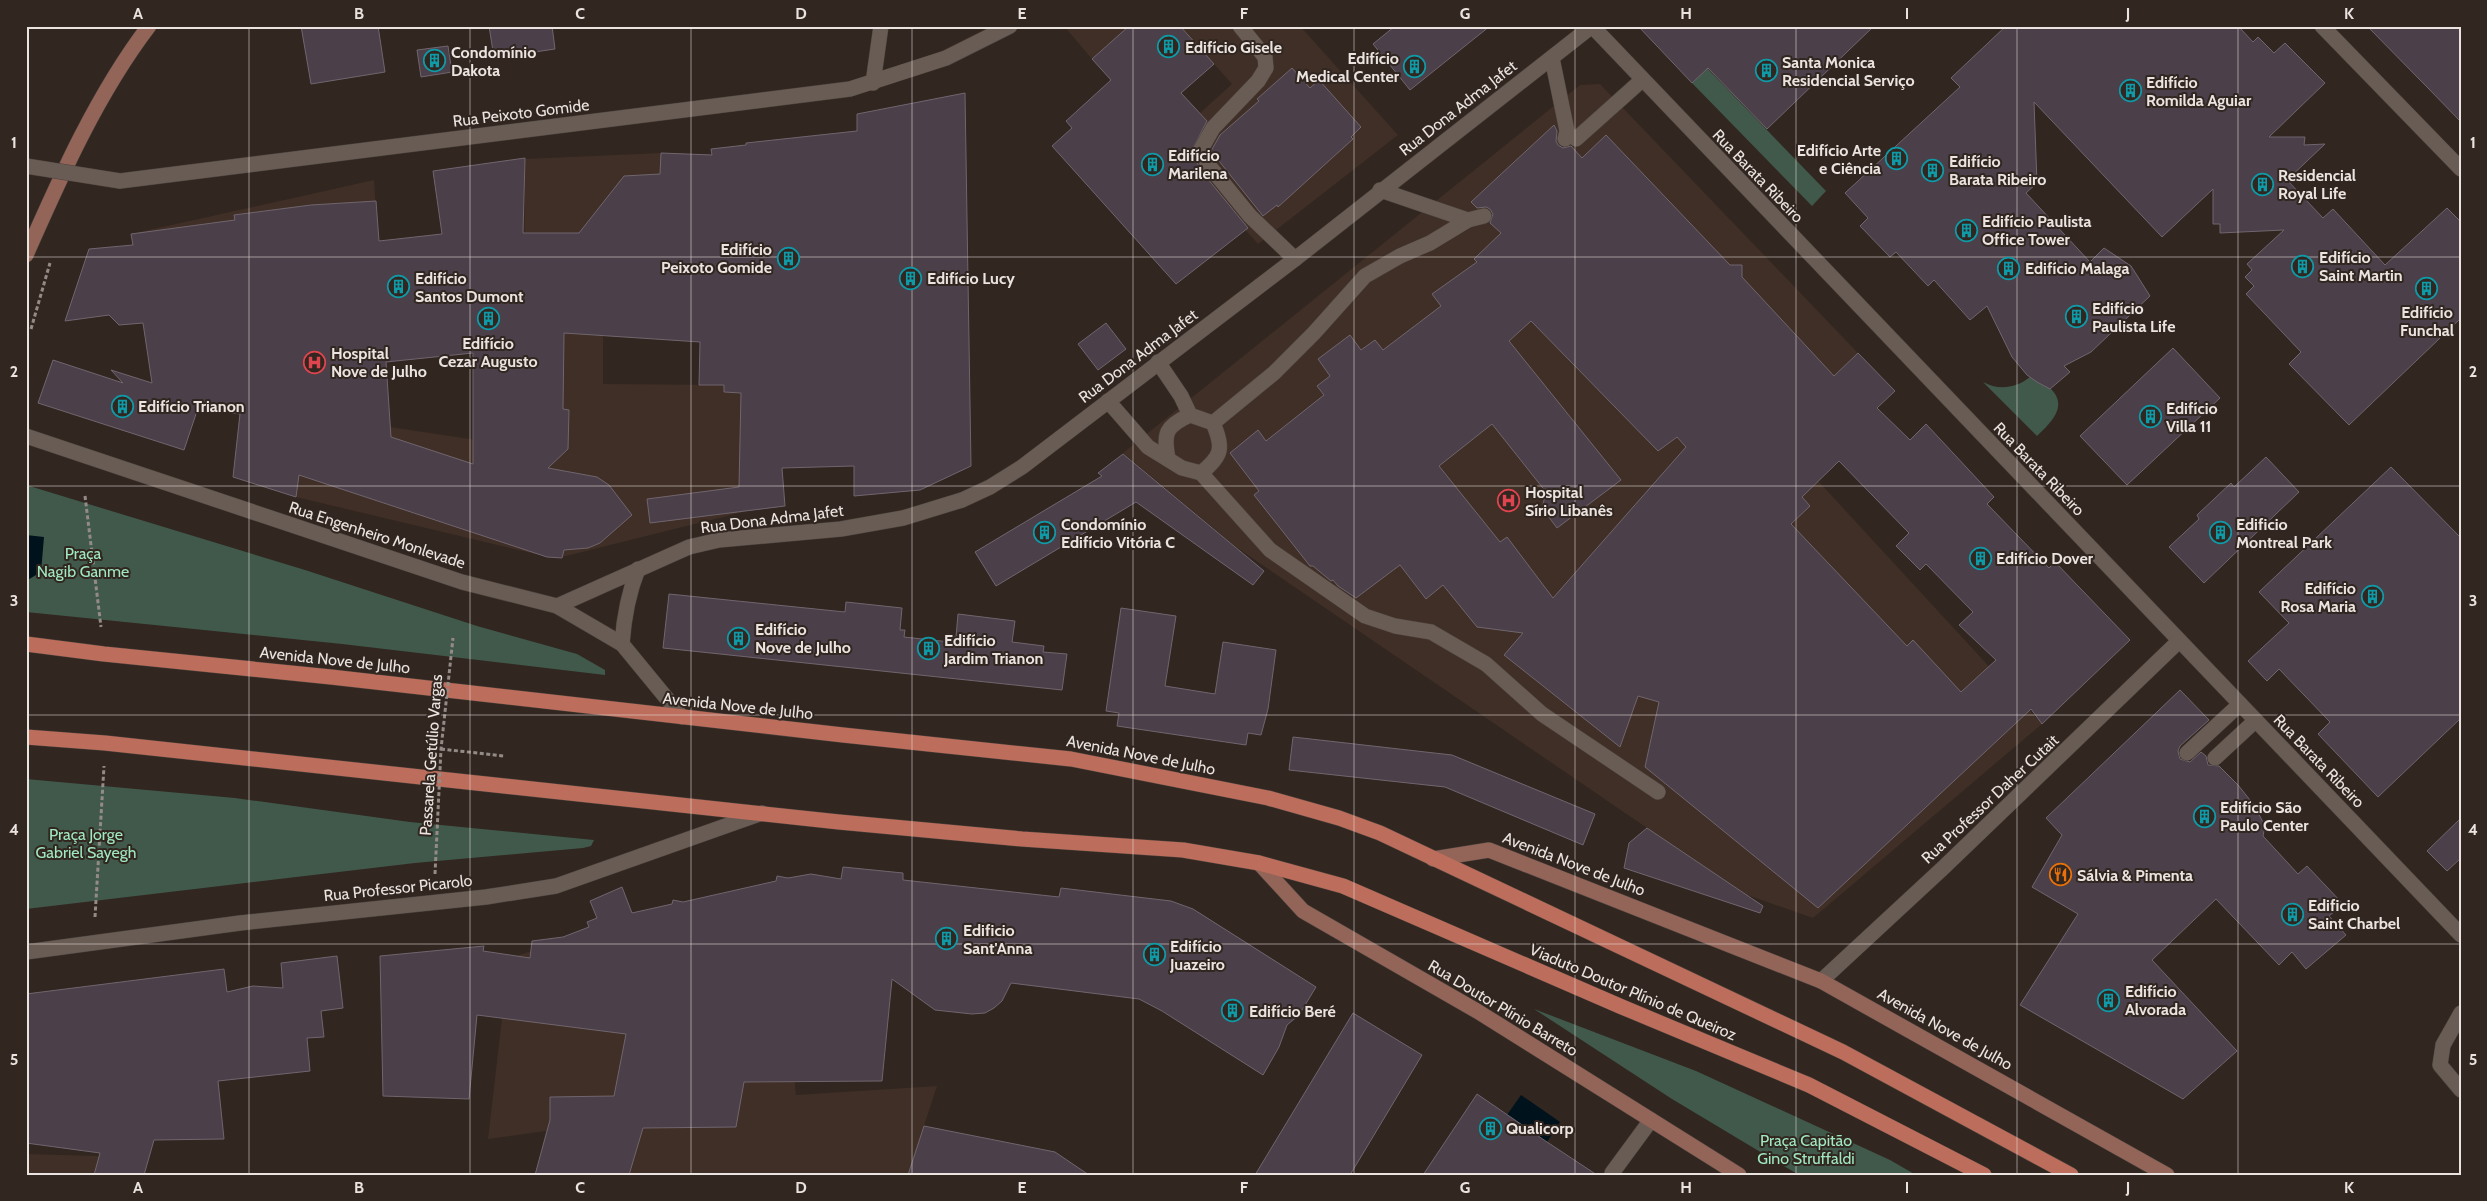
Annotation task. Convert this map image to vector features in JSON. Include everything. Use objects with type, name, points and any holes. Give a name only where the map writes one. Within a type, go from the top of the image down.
[{"type":"main road","points":[[26,255],[58,183],[121,65],[149,26]]},
{"type":"main road","name":"Avenida Nove de Julho","points":[[26,644],[1071,759],[1268,798],[1330,815],[1380,833],[1433,859],[1489,850],[1821,980],[2167,1175]]},
{"type":"main road","points":[[26,737],[105,743],[1028,840],[1183,850],[1259,863]]},
{"type":"main road","name":"Viaduto Doutor Plínio de Queiroz","points":[[1433,859],[1843,1052],[2071,1175]]},
{"type":"main road","name":"Viaduto Doutor Plínio de Queiroz","points":[[1259,863],[1344,886],[1809,1086],[1984,1175]]},
{"type":"main road","name":"Rua Doutor Plínio Barreto","points":[[1259,863],[1303,911],[1477,1011],[1739,1175]]},
{"type":"street","points":[[873,83],[881,26]]},
{"type":"street","name":"Rua Peixoto Gomide","points":[[26,166],[120,181],[830,92],[873,83],[946,58],[1010,26]]},
{"type":"street","points":[[1240,26],[1265,57],[1266,68],[1258,81],[1213,128],[1200,151],[1210,167],[1250,216],[1295,259]]},
{"type":"street","name":"Rua Dona Adma Jafet","points":[[558,606],[689,547],[719,540],[841,529],[904,518],[962,500],[990,487],[1022,466],[1295,259],[1380,190],[1592,26]]},
{"type":"street","name":"Rua Barata Ribeiro","points":[[1592,26],[2461,935]]},
{"type":"street","points":[[2322,26],[2461,169]]},
{"type":"street","points":[[1552,58],[1567,131],[1571,139],[1642,80]]},
{"type":"street","points":[[1380,190],[1468,220]]},
{"type":"street","points":[[1213,423],[1274,373],[1314,333],[1365,276],[1400,256],[1430,243],[1468,220],[1484,216]]},
{"type":"street","points":[[1158,362],[1181,396],[1190,415]]},
{"type":"street","points":[[1108,401],[1148,447],[1182,468],[1201,473],[1270,550],[1365,616],[1395,626],[1431,632],[1486,664],[1542,714],[1658,792]]},
{"type":"street","points":[[1168,458],[1164,439],[1173,422],[1190,415],[1213,423],[1222,442],[1216,460],[1201,473]]},
{"type":"street","name":"Rua Engenheiro Monlevade","points":[[26,436],[462,582],[558,606],[622,644],[682,717]]},
{"type":"street","points":[[622,644],[624,614],[628,593],[638,569]]},
{"type":"street","name":"Rua Professor Daher Cutait","points":[[1821,980],[1943,868],[2180,641]]},
{"type":"street","points":[[2187,752],[2240,704]]},
{"type":"street","points":[[2215,758],[2256,721]]},
{"type":"street","name":"Rua Professor Picarolo","points":[[26,952],[240,923],[486,897],[556,886],[762,813]]},
{"type":"street","points":[[2461,1014],[2455,1020],[2443,1045],[2440,1065],[2461,1090]]},
{"type":"street","points":[[1612,1173],[1651,1120]]},
{"type":"path","points":[[31,329],[48,269]]},
{"type":"path","points":[[85,496],[100,627]]},
{"type":"path","name":"Passarela Getúlio Vargas","points":[[435,874],[441,749],[453,638]]},
{"type":"path","points":[[95,917],[105,743]]},
{"type":"path","points":[[441,749],[504,756]]},
{"type":"shaded area","points":[[1064,26],[1122,26],[1125,29],[1092,59]]},
{"type":"shaded area","points":[[1180,26],[1300,26],[1398,135],[1258,244],[1167,143],[1232,84]]},
{"type":"shaded area","name":"Hospital Sírio Libanês","points":[[1600,84],[1858,353],[1774,433],[2042,724],[1813,918],[1747,895],[1647,828],[1236,547],[1123,453],[1580,85]]},
{"type":"shaded area","name":"Hospital Nove de Julho","points":[[661,153],[656,339],[603,336],[603,384],[724,385],[724,392],[741,393],[743,512],[562,557],[548,557],[296,497],[233,477],[248,329],[145,336],[131,234],[374,180],[390,427],[523,447],[525,159]]},
{"type":"shaded area","points":[[679,906],[794,1074],[796,1095],[937,1086],[908,1175],[535,1175],[546,1131],[488,1139],[509,958]]},
{"type":"shaded area","points":[[26,1154],[100,1156],[94,1175],[26,1175]]},
{"type":"green space","points":[[1707,68],[1826,191],[1812,206],[1692,83]]},
{"type":"green space","points":[[2030,377],[2051,389],[2058,402],[2058,409],[2055,415],[2037,436],[1983,382],[1995,387],[2007,387],[2019,384]]},
{"type":"green space","name":"Praça Nagib Ganme","points":[[26,485],[305,570],[477,626],[577,654],[605,670],[605,675],[342,644],[26,612]]},
{"type":"green space","name":"Praça Jorge Gabriel Sayegh","points":[[26,779],[235,798],[410,822],[594,840],[591,846],[583,848],[415,863],[26,909]]},
{"type":"green space","name":"Praça Capitão Gino Struffaldi","points":[[1534,1009],[1696,1071],[1890,1160],[1916,1175],[1799,1175],[1672,1099]]},
{"type":"water","points":[[26,535],[44,537],[41,572],[26,581]]},
{"type":"water","points":[[1521,1095],[1560,1122],[1547,1142],[1507,1115]]},
{"type":"building","points":[[301,26],[378,26],[385,72],[311,84]]},
{"type":"building","points":[[489,26],[552,26],[555,49],[494,58]]},
{"type":"building","points":[[1129,26],[1180,26],[1214,64],[1181,93],[1207,121],[1191,152],[1203,173],[1248,228],[1176,284],[1052,146],[1072,128],[1066,121],[1111,80],[1092,59]]},
{"type":"building","name":"Edifício Medical Center","points":[[1395,26],[1490,26],[1410,90],[1373,44]]},
{"type":"building","points":[[1638,26],[1874,26],[1767,129],[1708,68],[1692,83]]},
{"type":"building","points":[[2006,26],[2238,26],[2253,42],[2258,37],[2274,53],[2285,43],[2325,83],[2269,137],[2305,137],[2304,145],[2325,144],[2287,180],[2323,218],[2333,209],[2385,265],[2447,208],[2461,222],[2461,318],[2349,425],[2289,364],[2301,352],[2246,294],[2254,286],[2245,277],[2252,270],[2247,264],[2284,230],[2220,233],[2220,224],[2213,224],[2213,189],[2162,237],[2034,102],[2037,183],[2026,193],[2090,262],[2104,248],[2131,266],[2150,296],[2091,352],[2064,366],[2070,372],[2050,389],[2037,382],[2027,375],[2012,357],[1987,306],[1970,320],[1934,280],[1928,286],[1896,252],[1890,257],[1860,226],[1868,218],[1845,193],[1960,87],[1951,78]]},
{"type":"building","points":[[2367,26],[2461,26],[2461,122],[2426,86]]},
{"type":"building","name":"Condomínio Dakota","points":[[448,46],[452,72],[421,77],[417,50]]},
{"type":"building","points":[[1292,68],[1310,88],[1319,80],[1361,127],[1351,137],[1353,139],[1278,207],[1277,205],[1263,216],[1211,151],[1220,135],[1259,101],[1257,99]]},
{"type":"building","points":[[965,93],[971,466],[920,490],[854,496],[854,466],[782,468],[785,506],[650,523],[647,499],[739,487],[741,393],[724,392],[724,385],[699,385],[700,342],[564,333],[563,409],[569,410],[568,449],[548,468],[597,477],[609,485],[632,515],[600,543],[588,548],[564,550],[562,558],[547,557],[299,475],[296,497],[233,477],[240,414],[198,408],[184,450],[38,403],[53,360],[123,383],[111,370],[152,383],[143,323],[119,325],[109,315],[65,321],[89,249],[133,245],[131,234],[235,220],[234,215],[311,205],[376,201],[379,241],[442,234],[433,171],[525,158],[523,233],[579,233],[624,176],[660,174],[661,153],[712,155],[711,149],[746,145],[746,143],[857,131],[857,114]],"holes":[[[473,353],[473,464],[391,437],[386,362]]]},
{"type":"building","name":"Hospital Sírio Libanês","points":[[1554,125],[1557,131],[1556,141],[1558,145],[1563,148],[1571,146],[1582,158],[1606,135],[1730,265],[1742,265],[1742,277],[1834,376],[1858,353],[1895,391],[1877,408],[1910,440],[1926,424],[1994,497],[1987,504],[2049,568],[2055,562],[2130,640],[2042,724],[2031,709],[1818,908],[1645,767],[1659,702],[1638,696],[1620,747],[1504,655],[1523,633],[1477,627],[1443,585],[1426,599],[1400,565],[1356,598],[1313,566],[1310,566],[1254,495],[1259,491],[1230,453],[1258,430],[1266,441],[1324,395],[1317,386],[1330,376],[1318,359],[1350,335],[1361,350],[1375,340],[1383,350],[1441,306],[1432,294],[1477,262],[1474,259],[1501,233],[1490,223],[1493,214],[1490,209],[1486,207],[1477,208],[1471,202]],"holes":[[[1531,321],[1658,451],[1677,437],[1686,447],[1553,598],[1507,537],[1500,542],[1439,466],[1492,424],[1546,492],[1542,508],[1557,528],[1621,480],[1509,341]],[[1839,461],[1909,533],[1896,546],[1920,570],[1926,564],[1973,612],[1959,625],[1996,660],[1961,692],[1913,640],[1907,646],[1791,524],[1810,506],[1802,497]]]},
{"type":"building","points":[[1106,323],[1126,349],[1098,370],[1078,344]]},
{"type":"building","name":"Edifício Villa 11","points":[[2173,348],[2220,398],[2127,485],[2080,436]]},
{"type":"building","points":[[1123,454],[1264,571],[1253,585],[1136,502],[996,586],[975,552],[1102,476],[1098,473]]},
{"type":"building","name":"Edificio Montreal Park","points":[[2266,457],[2299,492],[2204,583],[2169,547],[2199,519],[2197,515],[2231,483],[2234,487]]},
{"type":"building","points":[[2391,467],[2461,538],[2461,718],[2378,797],[2318,734],[2330,722],[2279,669],[2267,681],[2248,661],[2289,623],[2259,592]]},
{"type":"building","points":[[669,594],[845,612],[846,602],[902,608],[900,630],[905,630],[904,637],[950,642],[951,636],[956,637],[958,614],[1015,621],[1012,642],[1044,646],[1043,652],[1067,654],[1062,690],[663,648]]},
{"type":"building","points":[[1121,608],[1176,616],[1165,686],[1215,694],[1223,642],[1276,650],[1268,709],[1261,735],[1248,733],[1246,745],[1117,726],[1119,713],[1106,711]]},
{"type":"building","points":[[2180,690],[2209,720],[2180,746],[2178,751],[2180,759],[2190,762],[2201,752],[2206,756],[2208,765],[2219,766],[2238,785],[2254,805],[2265,826],[2263,836],[2298,874],[2307,866],[2343,904],[2329,916],[2346,935],[2306,969],[2292,952],[2279,965],[2216,899],[2152,960],[2237,1051],[2183,1099],[2020,1005],[2078,914],[2032,887],[2062,835],[2046,818]]},
{"type":"building","points":[[1293,737],[1452,755],[1595,814],[1583,845],[1445,787],[1289,770]]},
{"type":"building","points":[[2461,818],[2461,858],[2447,871],[2427,851]]},
{"type":"building","points":[[1647,828],[1763,906],[1760,913],[1624,868],[1629,843]]},
{"type":"building","points":[[843,867],[903,873],[903,880],[1059,897],[1061,888],[1171,901],[1193,909],[1316,987],[1299,1015],[1287,1025],[1279,1047],[1263,1075],[1162,1011],[1139,999],[1011,983],[1002,1001],[994,1008],[985,1013],[972,1014],[935,1010],[892,979],[882,1081],[744,1082],[736,1127],[643,1128],[629,1175],[535,1175],[550,1120],[550,1097],[614,1096],[626,1034],[477,1015],[469,1099],[383,1096],[380,956],[484,946],[483,951],[530,958],[532,941],[563,937],[589,927],[587,922],[597,918],[590,901],[622,887],[632,913],[672,904],[673,900],[683,902],[776,881],[777,876],[788,878],[811,874],[841,879]]},
{"type":"building","points":[[337,956],[343,1008],[321,1011],[324,1037],[307,1038],[310,1071],[218,1081],[224,1139],[154,1140],[144,1175],[94,1175],[100,1153],[26,1143],[26,994],[224,969],[227,992],[253,986],[283,988],[281,963]]},
{"type":"building","points":[[1353,1013],[1422,1055],[1350,1175],[1255,1175]]},
{"type":"building","name":"Qualicorp","points":[[1477,1094],[1547,1142],[1597,1175],[1423,1175]]},
{"type":"building","points":[[924,1126],[1055,1152],[1089,1175],[908,1175]]},
{"type":"place","name":"Edifício Gisele","points":[[1169,47]]},
{"type":"place","name":"Condomínio Dakota","points":[[435,61]]},
{"type":"place","name":"Edifício Medical Center","points":[[1415,67]]},
{"type":"place","name":"Santa Monica Residencial Serviço","points":[[1766,71]]},
{"type":"place","name":"Edifício Romilda Aguiar","points":[[2130,91]]},
{"type":"place","name":"Edifício Arte e Ciência","points":[[1897,159]]},
{"type":"place","name":"Edifício Marilena","points":[[1152,164]]},
{"type":"place","name":"Edifício Barata Ribeiro","points":[[1933,170]]},
{"type":"place","name":"Residencial Royal Life","points":[[2262,184]]},
{"type":"place","name":"Edifício Paulista Office Tower","points":[[1966,230]]},
{"type":"place","name":"Edifício Peixoto Gomide","points":[[788,258]]},
{"type":"place","name":"Edifício Saint Martin","points":[[2303,266]]},
{"type":"place","name":"Edifício Malaga","points":[[2009,268]]},
{"type":"place","name":"Edifício Lucy","points":[[911,278]]},
{"type":"place","name":"Edifício Santos Dumont","points":[[399,287]]},
{"type":"place","name":"Edifício Funchal","points":[[2427,288]]},
{"type":"place","name":"Edifício Paulista Life","points":[[2076,317]]},
{"type":"place","name":"Edifício Cezar Augusto","points":[[488,319]]},
{"type":"place","name":"Hospital Nove de Julho","points":[[315,362]]},
{"type":"place","name":"Edifício Trianon","points":[[122,406]]},
{"type":"place","name":"Edifício Villa 11","points":[[2150,417]]},
{"type":"place","name":"Hospital Sírio Libanês","points":[[1509,501]]},
{"type":"place","name":"Condomínio Edifício Vitória C","points":[[1045,533]]},
{"type":"place","name":"Edificio Montreal Park","points":[[2220,533]]},
{"type":"place","name":"Edifício Dover","points":[[1980,558]]},
{"type":"place","name":"Edifício Rosa Maria","points":[[2372,597]]},
{"type":"place","name":"Edifício Nove de Julho","points":[[739,638]]},
{"type":"place","name":"Edifício Jardim Trianon","points":[[928,649]]},
{"type":"place","name":"Edifício São Paulo Center","points":[[2204,816]]},
{"type":"place","name":"Sálvia & Pimenta","points":[[2061,875]]},
{"type":"place","name":"Edificio Saint Charbel","points":[[2292,914]]},
{"type":"place","name":"Edificio Sant'Anna","points":[[947,939]]},
{"type":"place","name":"Edifício Juazeiro","points":[[1154,955]]},
{"type":"place","name":"Edifício Alvorada","points":[[2109,1000]]},
{"type":"place","name":"Edifício Beré","points":[[1233,1011]]},
{"type":"place","name":"Qualicorp","points":[[1490,1128]]}]
